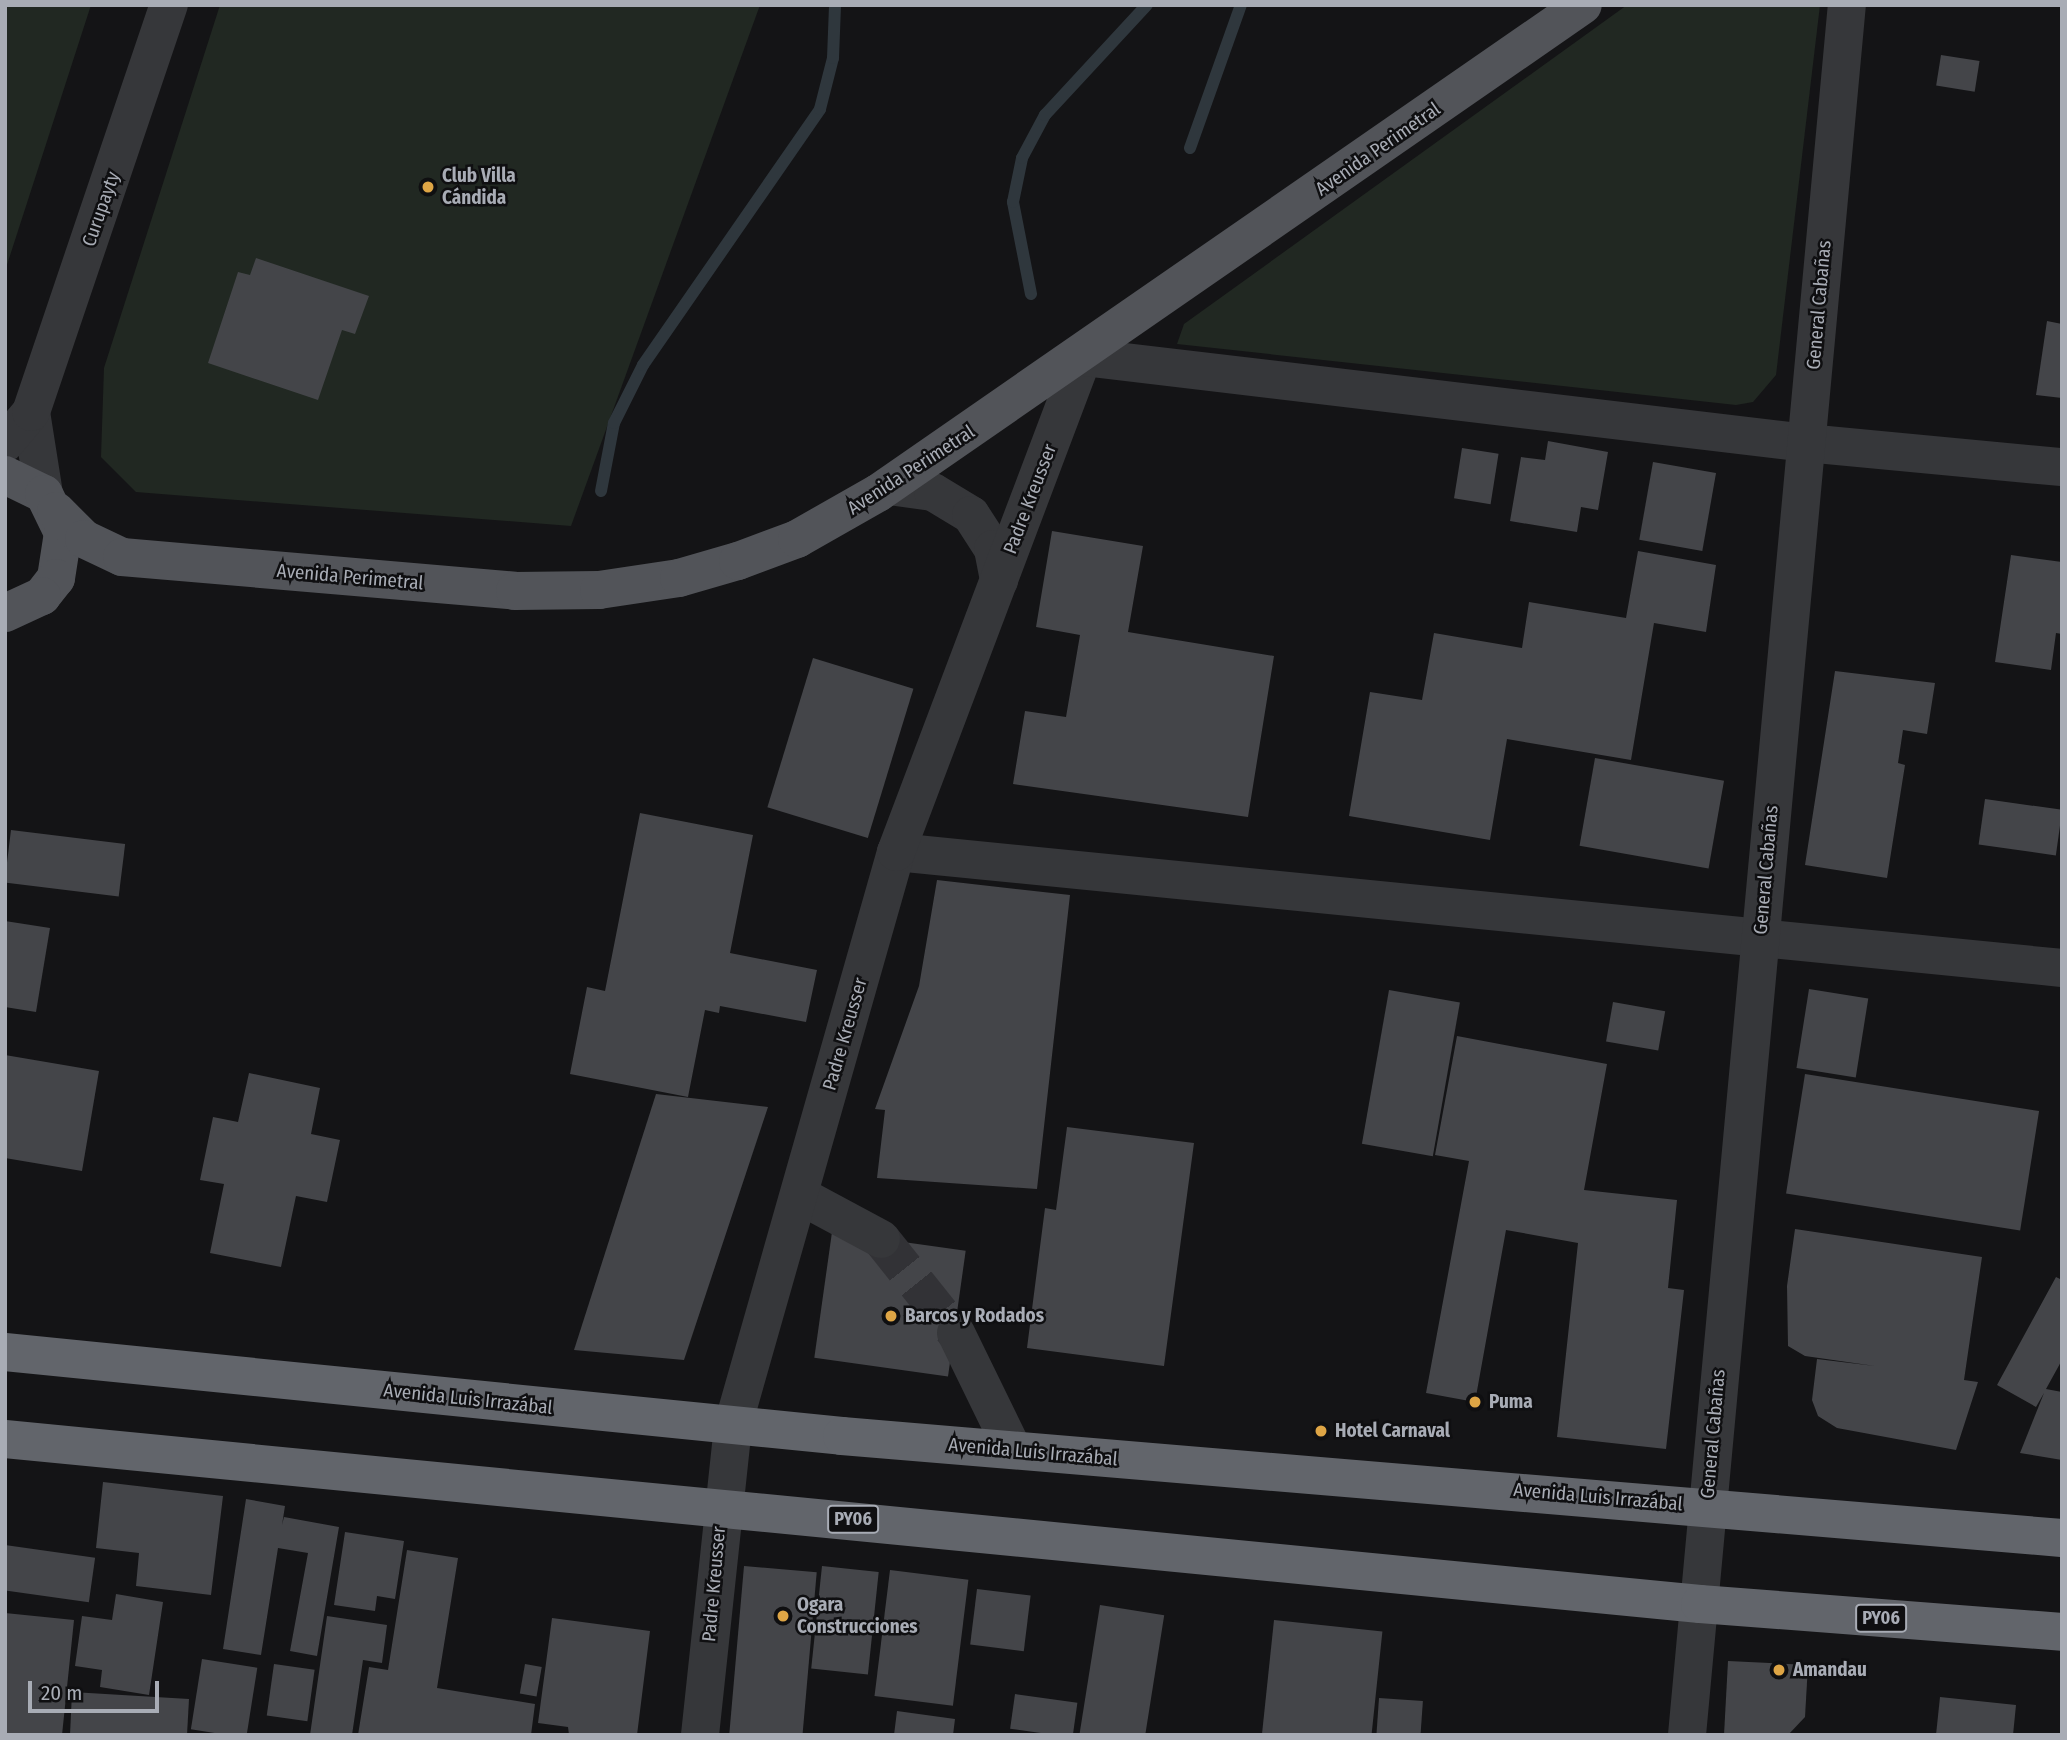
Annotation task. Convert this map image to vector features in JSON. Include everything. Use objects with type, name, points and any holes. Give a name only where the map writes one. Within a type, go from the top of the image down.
[{"type":"highway","name":"Avenida Luis Irrazábal","points":[[5,1352],[733,1425],[2062,1538]]},
{"type":"highway","name":"PY06","points":[[5,1439],[722,1506],[1700,1604],[2062,1632]]},
{"type":"main road","name":"Avenida Perimetral","points":[[18,609],[99,562],[122,557],[515,592],[599,590],[679,578],[738,561],[797,538],[889,486],[1083,357],[1583,5]]},
{"type":"main road","name":"Avenida Perimetral","points":[[5,475],[50,502],[84,539],[122,557]]},
{"type":"main road","name":"Avenida Perimetral","points":[[18,609],[63,556],[50,502]]},
{"type":"street","name":"Curupayty","points":[[5,443],[31,412],[169,5]]},
{"type":"street","name":"General Cabañas","points":[[1687,1735],[1847,5]]},
{"type":"street","points":[[1083,357],[1806,443],[2062,467]]},
{"type":"street","name":"Padre Kreusser","points":[[700,1735],[722,1506],[733,1425],[897,852],[1083,357]]},
{"type":"street","name":"Curupayty","points":[[31,412],[50,502]]},
{"type":"street","points":[[889,486],[933,492],[971,515],[993,549],[999,580]]},
{"type":"street","points":[[897,852],[1759,941],[2062,968]]},
{"type":"street","points":[[799,1195],[881,1239]]},
{"type":"street","points":[[956,1333],[1013,1450]]},
{"type":"shaded area","points":[[5,5],[91,5],[5,271]]},
{"type":"shaded area","name":"Club Villa Cándida","points":[[220,5],[760,5],[571,526],[136,492],[101,457],[104,368]]},
{"type":"shaded area","points":[[1627,5],[1820,5],[1776,375],[1753,402],[1736,405],[1177,344],[1184,324]]},
{"type":"building","points":[[1941,55],[1980,61],[1975,92],[1936,86]]},
{"type":"building","points":[[256,258],[369,296],[355,334],[342,330],[318,400],[208,363],[238,272],[250,275]]},
{"type":"building","points":[[2047,321],[2062,324],[2062,398],[2036,395]]},
{"type":"building","points":[[1548,441],[1608,452],[1598,510],[1581,507],[1577,532],[1510,521],[1521,457],[1545,460]]},
{"type":"building","points":[[1462,448],[1499,454],[1491,504],[1454,498]]},
{"type":"building","points":[[1653,462],[1716,473],[1702,551],[1639,540]]},
{"type":"building","points":[[1052,531],[1143,546],[1128,632],[1274,656],[1248,817],[1013,784],[1025,711],[1066,717],[1080,635],[1036,627]]},
{"type":"building","points":[[1638,551],[1716,565],[1706,632],[1654,623],[1631,760],[1507,739],[1490,840],[1349,816],[1370,692],[1422,700],[1434,633],[1522,648],[1529,602],[1626,618]]},
{"type":"building","points":[[2011,555],[2062,562],[2062,634],[2056,633],[2051,670],[1995,662]]},
{"type":"building","points":[[813,658],[913,689],[868,838],[767,807]]},
{"type":"building","points":[[1835,671],[1935,683],[1927,734],[1903,730],[1898,763],[1905,765],[1887,878],[1805,865]]},
{"type":"building","points":[[1595,758],[1724,781],[1709,868],[1580,846]]},
{"type":"building","points":[[1985,799],[2062,810],[2056,855],[1979,845]]},
{"type":"building","points":[[640,813],[753,835],[730,953],[817,970],[806,1022],[720,1006],[719,1013],[705,1010],[688,1097],[570,1074],[587,987],[605,991]]},
{"type":"building","points":[[11,830],[125,844],[119,897],[5,883]]},
{"type":"building","points":[[937,880],[1070,895],[1037,1189],[877,1178],[885,1110],[875,1109],[919,986]]},
{"type":"building","points":[[5,921],[50,928],[36,1012],[5,1007]]},
{"type":"building","points":[[1809,989],[1868,998],[1856,1077],[1796,1068]]},
{"type":"building","points":[[1389,990],[1460,1003],[1433,1156],[1362,1144]]},
{"type":"building","points":[[1613,1002],[1665,1011],[1658,1051],[1606,1041]]},
{"type":"building","points":[[1457,1036],[1607,1064],[1584,1190],[1677,1200],[1668,1288],[1684,1290],[1666,1449],[1557,1437],[1578,1243],[1506,1230],[1475,1402],[1426,1393],[1469,1161],[1435,1155]]},
{"type":"building","points":[[5,1055],[99,1071],[82,1171],[5,1158]]},
{"type":"building","points":[[249,1073],[320,1088],[311,1134],[340,1140],[327,1202],[296,1196],[281,1267],[210,1253],[224,1184],[200,1180],[213,1117],[238,1122]]},
{"type":"building","points":[[1805,1074],[2039,1111],[2020,1231],[1786,1194]]},
{"type":"building","points":[[656,1094],[768,1107],[684,1360],[574,1350]]},
{"type":"building","points":[[1067,1127],[1194,1143],[1164,1366],[1027,1348],[1045,1208],[1056,1210]]},
{"type":"building","points":[[1795,1229],[1982,1257],[1964,1380],[1978,1382],[1956,1450],[1837,1428],[1818,1416],[1812,1400],[1817,1359],[1875,1366],[1805,1356],[1788,1346],[1787,1286]]},
{"type":"building","points":[[832,1232],[966,1251],[948,1377],[814,1358]]},
{"type":"building","points":[[2056,1277],[2062,1280],[2062,1360],[2046,1389],[2062,1392],[2062,1460],[2020,1453],[2044,1393],[2036,1407],[1997,1385]]},
{"type":"building","points":[[103,1482],[223,1496],[211,1595],[136,1586],[139,1553],[96,1548]]},
{"type":"building","points":[[246,1499],[285,1506],[282,1525],[284,1517],[339,1527],[317,1656],[290,1651],[308,1553],[278,1548],[261,1655],[223,1649]]},
{"type":"building","points":[[345,1532],[404,1541],[395,1599],[377,1596],[375,1611],[334,1605]]},
{"type":"building","points":[[5,1545],[95,1558],[89,1602],[5,1590]]},
{"type":"building","points":[[407,1550],[458,1558],[437,1688],[535,1704],[531,1735],[358,1735],[369,1667],[388,1670]]},
{"type":"building","points":[[744,1566],[817,1572],[802,1735],[729,1735]]},
{"type":"building","points":[[822,1566],[879,1572],[868,1674],[811,1668]]},
{"type":"building","points":[[890,1570],[968,1580],[953,1706],[875,1696]]},
{"type":"building","points":[[977,1589],[1031,1596],[1024,1651],[970,1645]]},
{"type":"building","points":[[116,1594],[163,1602],[149,1695],[100,1687],[102,1670],[75,1666],[82,1616],[112,1620]]},
{"type":"building","points":[[1100,1605],[1164,1615],[1145,1735],[1079,1735]]},
{"type":"building","points":[[5,1613],[74,1620],[62,1735],[5,1735]]},
{"type":"building","points":[[327,1616],[387,1625],[382,1663],[363,1660],[352,1735],[310,1735]]},
{"type":"building","points":[[552,1618],[650,1631],[637,1735],[569,1735],[568,1727],[538,1723]]},
{"type":"building","points":[[1274,1620],[1382,1631],[1372,1735],[1262,1735]]},
{"type":"building","points":[[202,1659],[257,1668],[247,1735],[191,1729]]},
{"type":"building","points":[[1728,1661],[1808,1665],[1805,1717],[1788,1735],[1724,1735]]},
{"type":"building","points":[[274,1664],[315,1670],[307,1721],[267,1715]]},
{"type":"building","points":[[525,1664],[542,1667],[537,1696],[520,1694]]},
{"type":"building","points":[[72,1692],[189,1699],[187,1735],[70,1735]]},
{"type":"building","points":[[1015,1694],[1077,1703],[1073,1735],[1010,1729]]},
{"type":"building","points":[[1940,1697],[2016,1705],[2013,1735],[1936,1735]]},
{"type":"building","points":[[1379,1698],[1423,1701],[1421,1735],[1376,1735]]},
{"type":"building","points":[[897,1711],[955,1719],[953,1735],[894,1735]]},
{"type":"waterway","points":[[601,491],[614,423],[643,365],[820,109],[833,58],[835,5]]},
{"type":"waterway","points":[[1031,294],[1013,202],[1022,158],[1045,115],[1147,5]]},
{"type":"waterway","points":[[1190,148],[1241,5]]},
{"type":"tunnel","points":[[881,1239],[956,1333]]},
{"type":"place","name":"Club Villa Cándida","points":[[428,187]]},
{"type":"place","name":"Barcos y Rodados","points":[[891,1316]]},
{"type":"place","name":"Puma","points":[[1475,1402]]},
{"type":"place","name":"Hotel Carnaval","points":[[1321,1431]]},
{"type":"place","name":"Ogara Construcciones","points":[[783,1616]]},
{"type":"place","name":"Amandau","points":[[1779,1670]]}]
